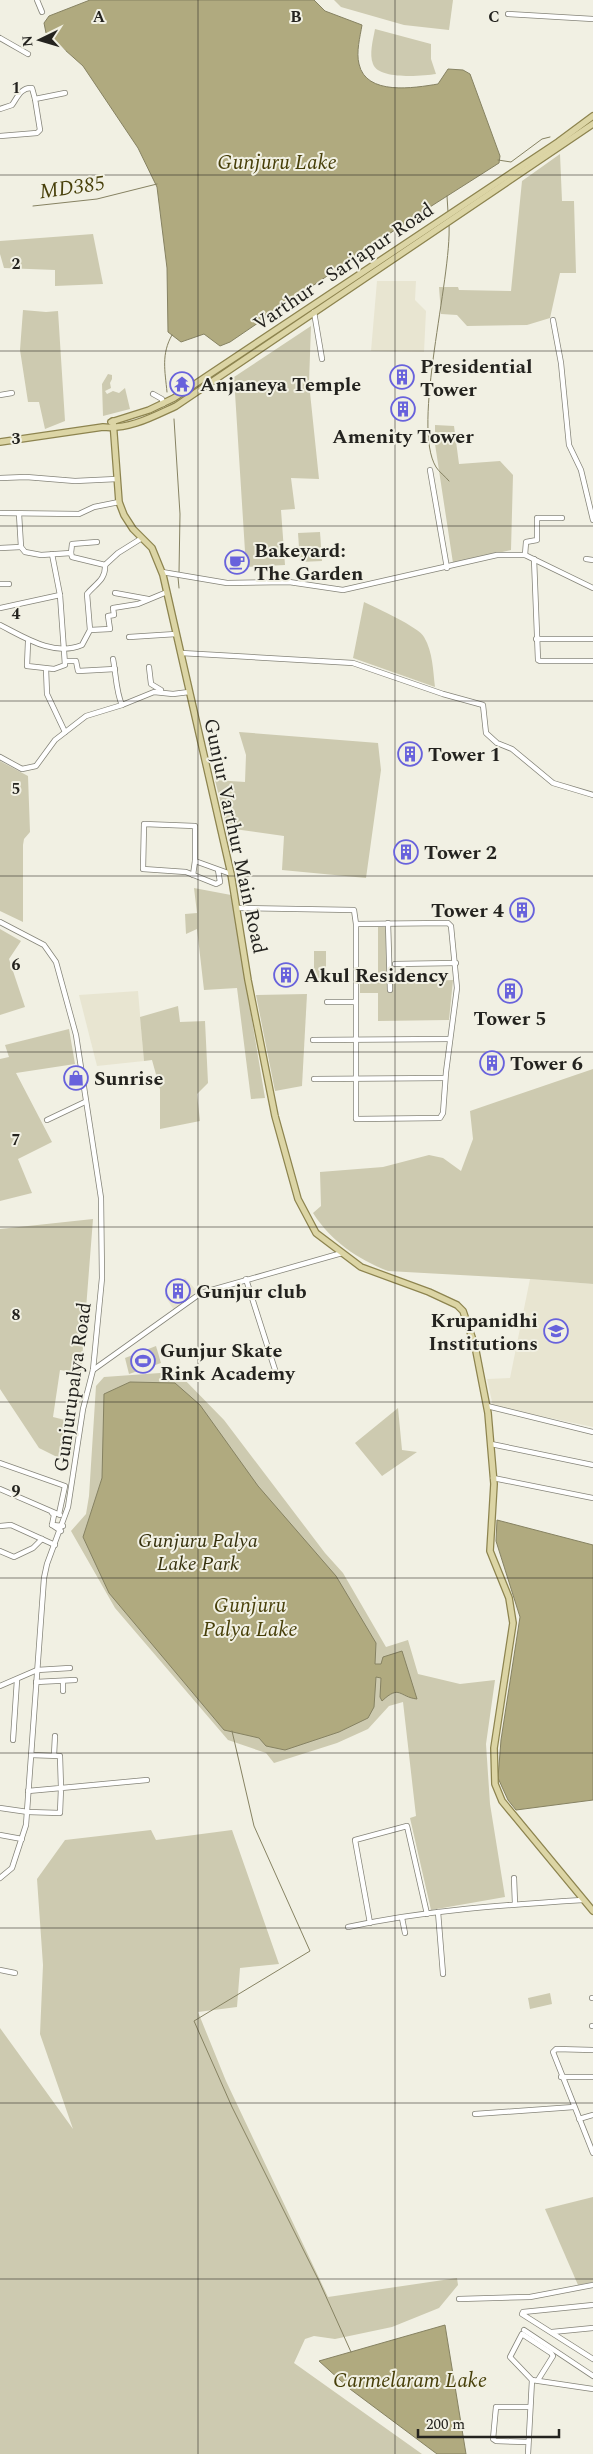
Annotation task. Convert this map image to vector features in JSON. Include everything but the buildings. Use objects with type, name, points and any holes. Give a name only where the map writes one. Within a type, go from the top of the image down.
[{"type":"main road","name":"Varthur - Sarjapur Road","points":[[103,427],[113,421],[163,404],[558,142],[593,116]]},
{"type":"main road","name":"Varthur - Sarjapur Road","points":[[0,442],[103,427],[114,428],[136,423],[176,406],[593,124]]},
{"type":"main road","name":"Gunjur Varthur Main Road","points":[[113,421],[119,502],[124,515],[152,548],[162,572],[167,592],[231,877],[248,980],[275,1116],[298,1199],[316,1233],[342,1253],[371,1272],[429,1292],[457,1305],[464,1311],[474,1339],[487,1406],[493,1478],[490,1551],[509,1598],[513,1623],[494,1748],[495,1784],[502,1801],[593,1911]]},
{"type":"street","points":[[37,0],[42,12]]},
{"type":"street","points":[[508,14],[593,19]]},
{"type":"street","points":[[0,38],[28,54]]},
{"type":"street","points":[[0,109],[12,105],[19,93],[26,88],[32,88],[39,131],[0,136]]},
{"type":"street","points":[[35,99],[65,93]]},
{"type":"street","points":[[314,312],[322,359]]},
{"type":"street","points":[[553,320],[561,363],[569,445],[582,474],[593,520]]},
{"type":"street","points":[[0,395],[12,393]]},
{"type":"street","points":[[153,394],[163,400],[163,404]]},
{"type":"street","points":[[430,470],[447,568]]},
{"type":"street","points":[[0,478],[26,477],[75,481],[117,479]]},
{"type":"street","points":[[0,513],[79,514],[94,507],[119,502]]},
{"type":"street","points":[[19,514],[21,547],[25,552],[41,555],[71,553]]},
{"type":"street","points":[[525,555],[526,542],[536,540],[537,518],[562,518]]},
{"type":"street","points":[[0,625],[28,642],[65,648],[82,645],[90,630],[87,594],[103,579],[105,565],[118,553],[142,538]]},
{"type":"street","points":[[97,542],[72,544],[72,558],[105,565]]},
{"type":"street","points":[[0,548],[21,547]]},
{"type":"street","points":[[28,642],[28,666],[46,669],[63,667],[66,662],[60,595],[52,554]]},
{"type":"street","points":[[162,572],[227,584],[288,582],[343,590],[377,581],[447,568],[497,555],[525,555],[593,588]]},
{"type":"street","points":[[534,559],[536,656],[540,662],[593,661]]},
{"type":"street","points":[[586,559],[593,560]]},
{"type":"street","points":[[0,584],[9,584]]},
{"type":"street","points":[[90,630],[110,629],[108,616],[114,615],[113,608],[128,607],[167,592]]},
{"type":"street","points":[[115,593],[148,599]]},
{"type":"street","points":[[0,608],[60,595]]},
{"type":"street","points":[[129,637],[176,634]]},
{"type":"street","points":[[536,639],[593,639]]},
{"type":"street","points":[[181,653],[353,663],[443,694],[483,705],[486,734],[497,743],[512,749],[553,783],[593,795]]},
{"type":"street","points":[[113,659],[119,698],[122,705]]},
{"type":"street","points":[[66,662],[76,662],[78,671],[115,669]]},
{"type":"street","points":[[149,667],[151,684],[173,694],[189,692]]},
{"type":"street","points":[[46,669],[47,694],[65,732]]},
{"type":"street","points":[[0,757],[22,769],[36,766],[55,740],[86,716],[122,705],[150,693],[163,691]]},
{"type":"street","points":[[193,875],[195,826],[144,824],[143,869],[186,872],[193,875],[216,884],[220,882],[218,870]]},
{"type":"street","points":[[195,861],[231,877]]},
{"type":"street","points":[[219,877],[231,877]]},
{"type":"street","points":[[237,908],[353,910],[356,913],[355,1002],[356,1119],[440,1118],[443,1113],[445,1078],[457,988],[452,926],[448,923],[356,924]]},
{"type":"street","name":"Gunjurupalya Road","points":[[0,922],[44,946],[55,958],[76,1035],[85,1102],[100,1185],[103,1241],[102,1278],[93,1370],[83,1409],[66,1517],[45,1573],[28,1812],[22,1839],[12,1868],[0,1878]]},
{"type":"street","points":[[388,923],[390,990]]},
{"type":"street","points":[[395,964],[456,963]]},
{"type":"street","points":[[327,1002],[355,1002]]},
{"type":"street","points":[[313,1040],[450,1039]]},
{"type":"street","points":[[314,1079],[445,1078]]},
{"type":"street","points":[[47,1120],[85,1102]]},
{"type":"street","points":[[93,1370],[201,1293],[342,1253]]},
{"type":"street","points":[[246,1279],[277,1376]]},
{"type":"street","points":[[487,1406],[593,1432]]},
{"type":"street","points":[[491,1444],[593,1465]]},
{"type":"street","points":[[0,1463],[65,1486],[59,1514]]},
{"type":"street","points":[[493,1478],[593,1498]]},
{"type":"street","points":[[0,1490],[66,1517]]},
{"type":"street","points":[[0,1490],[54,1514],[52,1524],[62,1529]]},
{"type":"street","points":[[0,1526],[11,1525],[55,1545]]},
{"type":"street","points":[[0,1551],[14,1557],[33,1548],[42,1539]]},
{"type":"street","points":[[0,1686],[37,1670],[70,1668]]},
{"type":"street","points":[[13,1740],[17,1680]]},
{"type":"street","points":[[36,1682],[75,1680]]},
{"type":"street","points":[[63,1681],[63,1691]]},
{"type":"street","points":[[54,1755],[55,1736]]},
{"type":"street","points":[[0,1808],[28,1812],[60,1813],[60,1756],[31,1755]]},
{"type":"street","points":[[28,1791],[147,1780]]},
{"type":"street","points":[[370,1923],[355,1840],[407,1826],[426,1914]]},
{"type":"street","points":[[0,1835],[22,1839]]},
{"type":"street","points":[[514,1878],[515,1904]]},
{"type":"street","points":[[348,1927],[438,1912],[515,1904],[588,1903]]},
{"type":"street","points":[[438,1912],[443,1974]]},
{"type":"street","points":[[402,1918],[405,1933]]},
{"type":"street","points":[[0,1970],[15,1973]]},
{"type":"street","points":[[593,2050],[554,2050],[561,2077],[593,2153]]},
{"type":"street","points":[[561,2077],[593,2077]]},
{"type":"street","points":[[475,2114],[574,2107]]},
{"type":"street","points":[[579,2119],[593,2115]]},
{"type":"street","points":[[459,2299],[530,2297],[593,2285]]},
{"type":"street","points":[[593,2305],[522,2312],[522,2316],[593,2358]]},
{"type":"street","points":[[550,2332],[593,2328]]},
{"type":"street","points":[[524,2330],[593,2376]]},
{"type":"street","points":[[538,2380],[553,2356],[522,2334],[510,2357],[532,2380],[593,2389]]},
{"type":"street","points":[[528,2454],[532,2380]]},
{"type":"street","points":[[528,2442],[496,2441],[493,2439],[496,2407],[530,2407]]},
{"type":"shaded area","points":[[377,281],[416,281],[415,300],[426,311],[424,352],[371,351]]},
{"type":"shaded area","points":[[138,991],[144,1061],[97,1066],[79,995]]},
{"type":"shaded area","points":[[185,1278],[197,1291],[174,1310],[165,1296],[170,1289]]},
{"type":"shaded area","name":"Krupanidhi Institutions","points":[[530,1279],[593,1284],[593,1427],[493,1406],[487,1379],[510,1378]]},
{"type":"green space","points":[[334,0],[453,0],[449,30],[404,25],[341,7]]},
{"type":"green space","points":[[375,29],[431,44],[431,59],[436,74],[402,76],[383,73],[377,69],[373,64],[371,56]]},
{"type":"green space","points":[[560,154],[562,201],[574,201],[576,273],[560,273],[550,318],[527,325],[467,326],[457,315],[441,314],[439,287],[458,287],[459,290],[511,291],[522,181]]},
{"type":"green space","points":[[93,234],[103,284],[55,286],[55,270],[4,268],[0,254],[0,241]]},
{"type":"green space","points":[[23,310],[58,311],[65,421],[45,429],[39,402],[28,402],[20,350]]},
{"type":"green space","points":[[311,326],[309,383],[319,479],[291,478],[295,509],[281,510],[285,565],[246,567],[234,377]]},
{"type":"green space","points":[[108,374],[112,375],[111,388],[105,391],[107,394],[113,391],[119,393],[125,388],[130,409],[103,416],[102,384]]},
{"type":"green space","points":[[435,425],[454,426],[459,464],[500,461],[513,475],[511,550],[453,563],[435,444]]},
{"type":"green space","points":[[320,532],[322,561],[300,562],[298,533]]},
{"type":"green space","points":[[364,602],[406,623],[424,637],[431,655],[435,687],[353,658]]},
{"type":"green space","points":[[239,732],[378,743],[381,770],[366,878],[282,870],[284,836],[227,828],[215,780],[245,782],[246,755]]},
{"type":"green space","points":[[0,761],[28,776],[30,832],[24,839],[23,845],[23,922],[0,911]]},
{"type":"green space","points":[[194,888],[231,895],[265,1098],[251,1099],[237,988],[204,990],[197,929],[186,934],[185,914],[197,913]]},
{"type":"green space","points":[[378,927],[391,927],[392,982],[453,980],[449,1020],[378,1021],[378,993],[360,993],[360,975],[378,975]]},
{"type":"green space","points":[[0,929],[21,941],[9,959],[25,1007],[0,1015]]},
{"type":"green space","points":[[314,951],[326,951],[326,978],[314,978]]},
{"type":"green space","points":[[307,994],[302,1086],[275,1091],[256,995]]},
{"type":"green space","points":[[178,1006],[180,1022],[205,1021],[208,1083],[197,1094],[200,1121],[160,1129],[160,1089],[152,1060],[144,1061],[140,1017]]},
{"type":"green space","points":[[69,1029],[75,1064],[16,1073],[52,1142],[18,1159],[32,1193],[0,1201],[0,1059],[9,1057],[5,1045]]},
{"type":"green space","points":[[593,1069],[593,1284],[388,1271],[355,1255],[328,1232],[313,1213],[321,1206],[320,1172],[383,1167],[429,1155],[443,1158],[461,1171],[473,1139],[470,1111]]},
{"type":"green space","points":[[93,1219],[81,1373],[60,1370],[53,1417],[73,1422],[67,1462],[39,1448],[0,1389],[0,1229]]},
{"type":"green space","name":"Gunjur Skate Rink Academy","points":[[156,1346],[161,1363],[129,1374],[125,1358]]},
{"type":"green space","name":"Gunjuru Palya Lake","points":[[160,1373],[181,1376],[224,1420],[325,1553],[343,1573],[386,1647],[408,1640],[418,1674],[460,1684],[495,1680],[486,1744],[490,1804],[505,1897],[431,1910],[410,1818],[416,1816],[403,1702],[389,1706],[368,1729],[337,1743],[274,1763],[266,1753],[228,1740],[115,1608],[71,1531],[86,1514],[89,1496],[96,1386],[104,1377]]},
{"type":"green space","points":[[398,1408],[402,1450],[417,1452],[382,1476],[355,1443]]},
{"type":"green space","points":[[151,1830],[156,1840],[232,1830],[279,1964],[240,1968],[237,2007],[198,2012],[226,2081],[328,2297],[457,2278],[458,2285],[439,2308],[392,2327],[335,2339],[314,2336],[305,2339],[294,2363],[422,2454],[0,2454],[0,2028],[73,2129],[40,2034],[43,1965],[37,1879],[65,1840]]},
{"type":"green space","points":[[550,1993],[552,2004],[530,2009],[528,1998]]},
{"type":"green space","points":[[593,2197],[593,2282],[578,2285],[545,2209]]},
{"type":"water","name":"Gunjuru Lake","points":[[90,0],[314,0],[325,11],[362,25],[358,59],[363,74],[371,81],[392,88],[404,88],[438,84],[448,69],[463,70],[470,74],[500,156],[499,163],[411,219],[230,342],[220,346],[204,334],[181,342],[168,332],[167,268],[157,187],[138,148],[83,66],[46,33],[44,23],[49,16]]},
{"type":"water","name":"Gunjuru Palya Lake","points":[[130,1382],[175,1383],[200,1405],[258,1486],[336,1576],[376,1643],[375,1664],[381,1664],[383,1657],[402,1651],[417,1699],[396,1692],[382,1701],[380,1697],[381,1678],[376,1677],[374,1707],[368,1718],[339,1732],[285,1750],[266,1746],[259,1738],[224,1730],[109,1593],[83,1537],[102,1478],[104,1394]]},
{"type":"water","points":[[497,1520],[593,1545],[593,1800],[516,1810],[508,1800],[498,1778],[501,1740],[520,1617],[496,1541]]},
{"type":"water","name":"Carmelaram Lake","points":[[445,2325],[466,2454],[437,2454],[350,2389],[319,2361]]},
{"type":"waterway","points":[[498,160],[511,162],[542,139],[550,137]]},
{"type":"waterway","name":"MD385","points":[[33,206],[97,199],[157,184]]},
{"type":"waterway","points":[[447,196],[448,212]]},
{"type":"waterway","points":[[449,224],[445,279],[434,351],[428,419],[430,447],[436,467],[449,481]]},
{"type":"waterway","points":[[167,392],[165,356],[172,335]]},
{"type":"waterway","points":[[174,419],[180,514],[179,573]]},
{"type":"waterway","points":[[178,577],[179,588]]},
{"type":"waterway","points":[[232,1731],[254,1826],[310,1951],[194,2021],[232,2107],[319,2281],[351,2352]]},
{"type":"place","name":"Presidential Tower","points":[[402,377]]},
{"type":"place","name":"Anjaneya Temple","points":[[182,384]]},
{"type":"place","name":"Amenity Tower","points":[[403,409]]},
{"type":"place","name":"Bakeyard: The Garden","points":[[237,562]]},
{"type":"place","name":"Tower 1","points":[[410,754]]},
{"type":"place","name":"Tower 2","points":[[406,852]]},
{"type":"place","name":"Tower 4","points":[[522,910]]},
{"type":"place","name":"Akul Residency","points":[[286,975]]},
{"type":"place","name":"Tower 5","points":[[510,991]]},
{"type":"place","name":"Tower 6","points":[[492,1063]]},
{"type":"place","name":"Sunrise","points":[[76,1078]]},
{"type":"place","name":"Gunjur club","points":[[178,1291]]},
{"type":"place","name":"Krupanidhi Institutions","points":[[556,1331]]},
{"type":"place","name":"Gunjur Skate Rink Academy","points":[[143,1361]]},
{"type":"park label","name":"Gunjuru Palya Lake Park","points":[[198,1552]]}]
